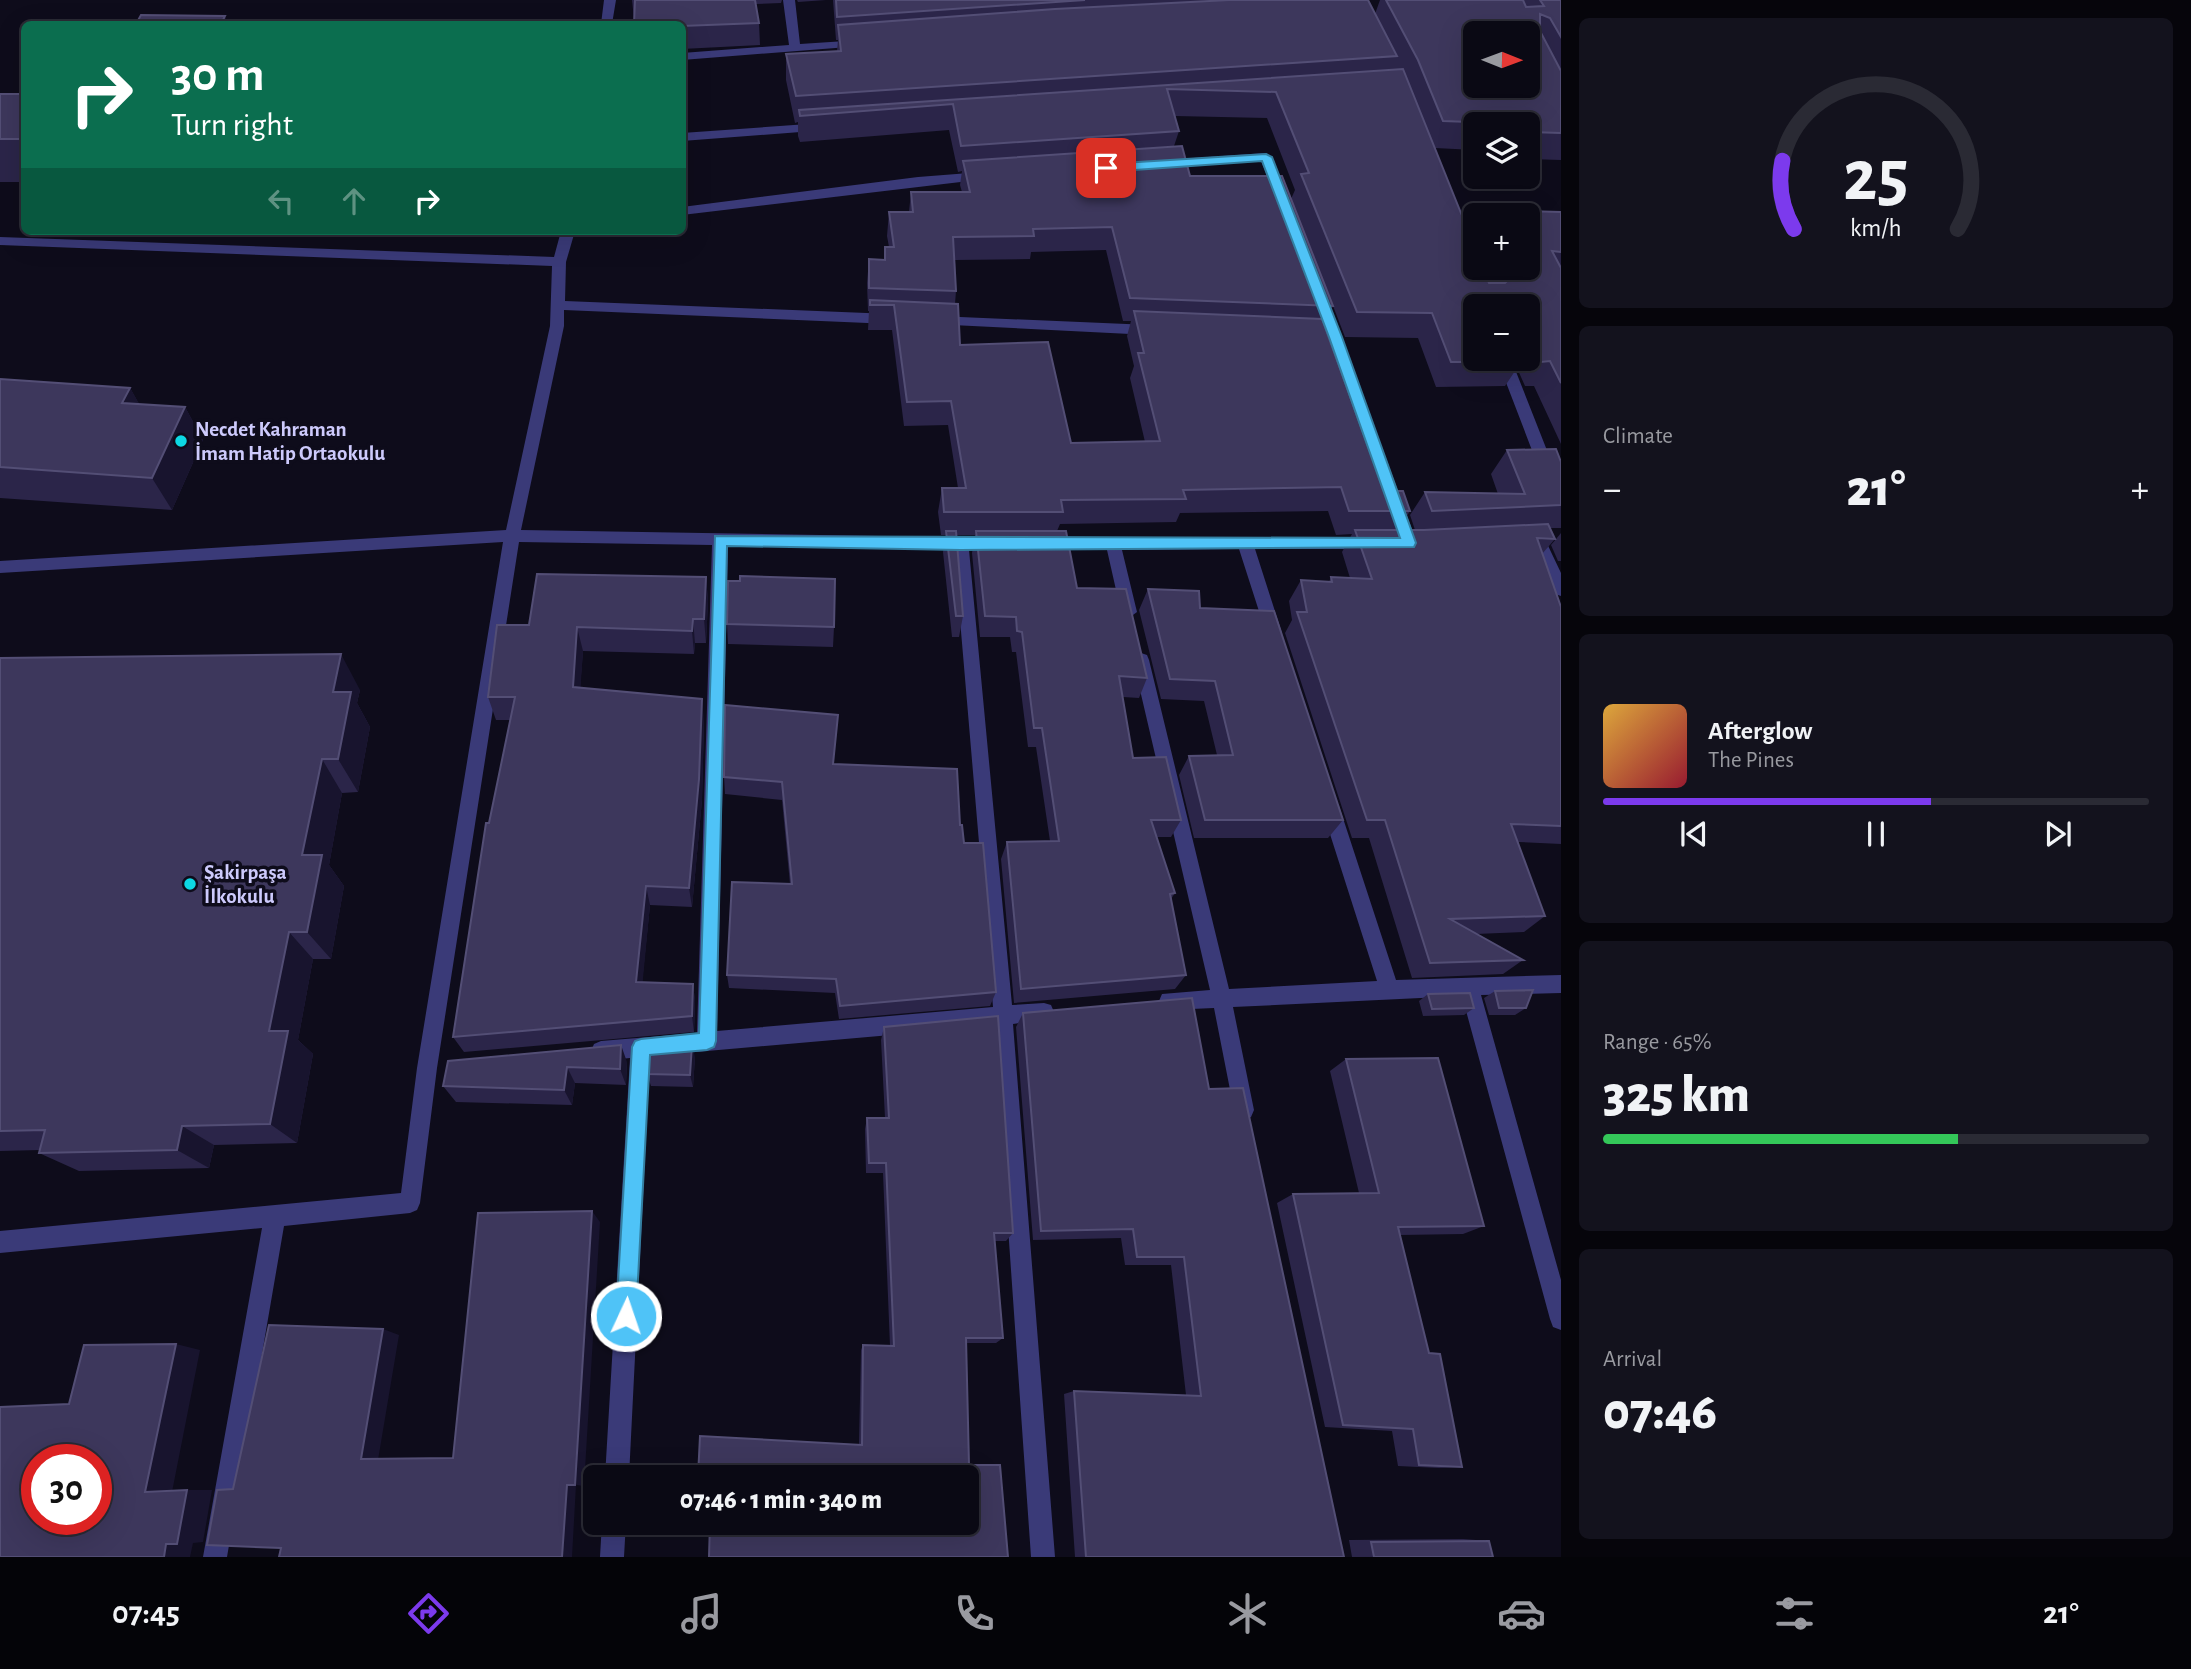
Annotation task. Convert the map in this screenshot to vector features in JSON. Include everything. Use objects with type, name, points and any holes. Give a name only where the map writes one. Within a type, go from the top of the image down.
[{"type":"street","points":[[607,21],[610,0]]},
{"type":"street","points":[[789,0],[794,47]]},
{"type":"street","points":[[686,57],[875,42]]},
{"type":"street","points":[[686,137],[834,126]]},
{"type":"street","points":[[1155,165],[1266,157],[1286,208]]},
{"type":"street","points":[[686,210],[918,181],[1002,175]]},
{"type":"street","points":[[0,1242],[410,1203],[434,1068],[512,536],[557,326],[559,262],[568,235]]},
{"type":"street","points":[[0,241],[559,262]]},
{"type":"street","points":[[0,567],[512,536],[961,544],[1402,543],[1328,337],[1316,285]]},
{"type":"street","points":[[558,305],[1168,330]]},
{"type":"street","points":[[1509,371],[1561,505]]},
{"type":"street","points":[[1537,537],[1561,590]]},
{"type":"street","points":[[707,1041],[720,540]]},
{"type":"street","points":[[961,544],[1003,1015],[1043,1557]]},
{"type":"street","points":[[1113,544],[1221,997],[1249,1133]]},
{"type":"street","points":[[1245,544],[1279,649]]},
{"type":"street","points":[[1326,793],[1389,989]]},
{"type":"street","points":[[1153,1002],[1389,989],[1561,984]]},
{"type":"street","points":[[1469,987],[1561,1318]]},
{"type":"street","points":[[588,1053],[1057,1010]]},
{"type":"street","points":[[618,1465],[641,1047]]},
{"type":"street","points":[[215,1557],[275,1214]]},
{"type":"street","points":[[612,1557],[613,1535]]},
{"type":"building","points":[[635,0],[755,0],[759,23],[686,26],[686,21],[634,21]]},
{"type":"building","points":[[836,0],[1085,0],[837,17]]},
{"type":"building","points":[[1229,0],[1368,0],[1397,56],[796,96],[786,54],[841,51],[838,25],[1055,9]]},
{"type":"building","points":[[1386,0],[1523,0],[1526,7],[1544,6],[1540,0],[1561,0],[1561,37],[1550,18],[1540,14],[1540,21],[1463,21],[1463,98],[1540,98],[1540,31],[1561,71],[1561,133],[1540,132],[1540,112],[1463,112],[1463,122],[1443,121],[1418,60]]},
{"type":"building","points":[[141,15],[225,16],[222,21],[138,21]]},
{"type":"building","points":[[1403,69],[1463,218],[1463,280],[1505,283],[1508,280],[1540,280],[1540,211],[1561,212],[1561,252],[1552,251],[1561,268],[1561,383],[1550,361],[1541,362],[1540,360],[1540,294],[1463,294],[1463,362],[1451,362],[1432,313],[1357,312],[1301,174],[1309,173],[1276,92],[1167,89],[1179,131],[961,146],[953,104],[800,116],[799,110]]},
{"type":"building","points":[[0,94],[21,94],[21,139],[0,139]]},
{"type":"building","points":[[1182,146],[1190,176],[1282,176],[1333,306],[1130,298],[1112,227],[1033,229],[1034,236],[953,237],[956,291],[869,288],[869,259],[885,260],[885,247],[894,247],[889,212],[913,212],[911,192],[970,192],[963,161]]},
{"type":"building","points":[[870,300],[958,304],[960,345],[1048,342],[1071,443],[1160,441],[1138,353],[1144,353],[1134,311],[1322,319],[1369,449],[1373,449],[1389,491],[1403,491],[1410,511],[1349,511],[1341,487],[1183,490],[1186,499],[1061,500],[1063,512],[944,512],[942,488],[966,488],[951,401],[907,402],[894,305],[870,305]]},
{"type":"building","points":[[0,379],[130,388],[122,403],[185,407],[152,478],[0,467]]},
{"type":"building","points":[[1556,449],[1561,462],[1561,505],[1432,511],[1425,492],[1525,494],[1507,450]]},
{"type":"building","points":[[1548,524],[1555,539],[1537,538],[1561,607],[1561,826],[1511,824],[1545,916],[1450,919],[1523,960],[1430,963],[1385,820],[1367,820],[1297,612],[1307,612],[1301,580],[1332,582],[1331,577],[1372,579],[1355,530],[1424,530]]},
{"type":"building","points":[[946,531],[956,531],[963,616],[956,616]]},
{"type":"building","points":[[976,531],[1066,531],[1077,588],[1126,589],[1147,678],[1119,676],[1133,758],[1166,757],[1181,820],[1151,820],[1175,893],[1170,894],[1186,975],[1021,989],[1007,842],[1059,841],[1042,728],[1034,728],[1022,632],[1017,631],[1016,617],[985,616]]},
{"type":"building","points":[[537,574],[706,577],[704,619],[693,619],[692,631],[577,627],[573,687],[702,699],[699,779],[689,888],[646,886],[636,982],[693,984],[692,1016],[453,1037],[486,823],[489,823],[515,697],[488,697],[497,625],[529,625]]},
{"type":"building","points":[[740,576],[835,579],[834,627],[727,624],[728,581],[740,581]]},
{"type":"building","points":[[1148,589],[1199,591],[1200,608],[1274,611],[1343,820],[1205,820],[1189,756],[1233,755],[1215,681],[1170,679]]},
{"type":"building","name":"Şakirpaşa İlkokulu","points":[[341,654],[333,692],[351,692],[338,759],[322,759],[302,855],[322,855],[307,932],[289,932],[269,1031],[288,1031],[270,1124],[182,1126],[177,1150],[39,1153],[45,1130],[0,1131],[0,658]]},
{"type":"building","points":[[725,705],[838,715],[833,764],[957,769],[960,825],[964,843],[983,843],[996,992],[840,1006],[836,979],[727,975],[732,882],[792,884],[782,782],[724,777]]},
{"type":"building","points":[[1533,990],[1526,1008],[1499,1008],[1495,991]]},
{"type":"building","points":[[1470,993],[1474,1008],[1432,1009],[1428,994]]},
{"type":"building","points":[[1192,998],[1209,1089],[1243,1088],[1344,1557],[1086,1557],[1074,1391],[1201,1396],[1184,1257],[1137,1257],[1133,1229],[1041,1231],[1023,1013]]},
{"type":"building","points":[[998,1016],[1013,1233],[994,1233],[1003,1338],[966,1338],[969,1465],[699,1465],[700,1436],[862,1445],[863,1345],[894,1346],[886,1163],[869,1163],[867,1118],[889,1118],[884,1027]]},
{"type":"building","points":[[692,1044],[690,1075],[647,1074],[649,1048]]},
{"type":"building","points":[[621,1045],[620,1069],[567,1067],[564,1090],[443,1086],[448,1061]]},
{"type":"building","points":[[1438,1058],[1484,1226],[1398,1227],[1429,1353],[1440,1354],[1462,1467],[1419,1465],[1413,1429],[1343,1425],[1293,1194],[1379,1193],[1346,1059]]},
{"type":"building","points":[[592,1211],[575,1485],[567,1485],[562,1557],[279,1557],[281,1548],[207,1545],[217,1490],[233,1489],[269,1325],[383,1329],[361,1459],[453,1458],[478,1213]]},
{"type":"building","points":[[176,1344],[145,1492],[187,1490],[177,1544],[166,1544],[164,1557],[0,1557],[0,1407],[69,1404],[84,1345]]},
{"type":"building","points":[[979,1465],[1000,1465],[1008,1557],[709,1557],[710,1535],[979,1535]]},
{"type":"building","points":[[1489,1541],[1493,1557],[1374,1557],[1371,1542]]},
{"type":"place","name":"Necdet Kahraman İmam Hatip Ortaokulu","points":[[181,441]]},
{"type":"place","name":"Şakirpaşa İlkokulu","points":[[190,884]]},
{"type":"route","points":[[626,1316],[641,1047],[707,1041],[720,540],[961,544],[1409,543],[1335,337],[1266,157],[1106,168]]}]
